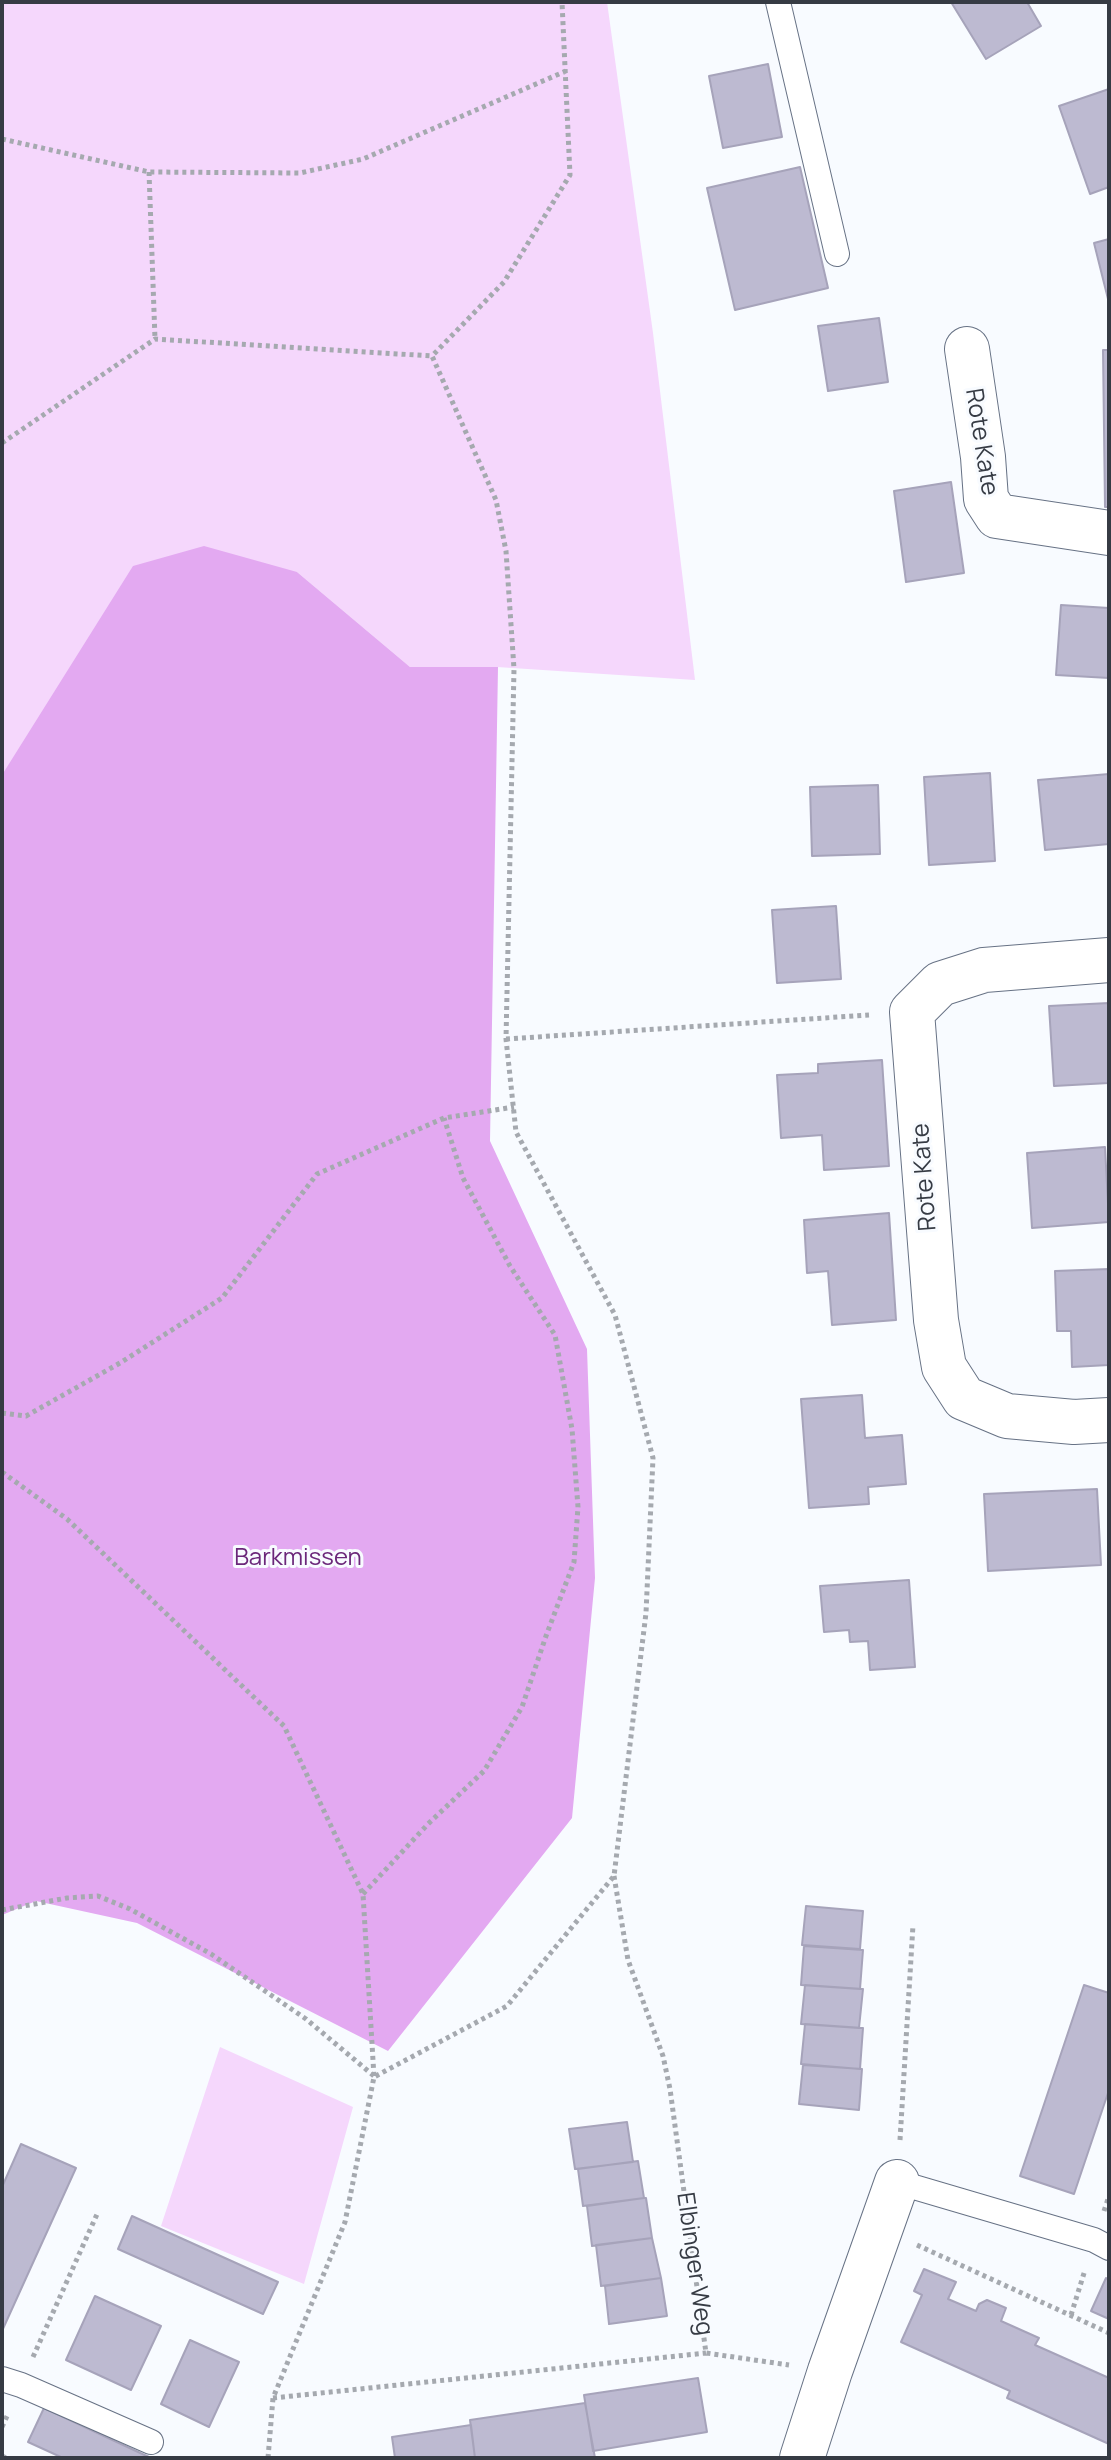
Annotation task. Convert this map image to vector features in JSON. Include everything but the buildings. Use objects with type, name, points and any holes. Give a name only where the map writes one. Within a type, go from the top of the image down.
[{"type":"street","name":"Rote Kate","points":[[967,349],[986,499],[997,516],[1109,533]]},
{"type":"street","points":[[912,1012],[940,984],[984,970],[1109,960]]},
{"type":"street","name":"Rote Kate","points":[[912,1012],[936,1320],[944,1367],[964,1398],[1007,1416],[1074,1422],[1109,1420]]},
{"type":"street","points":[[802,2458],[897,2182]]},
{"type":"lane","points":[[778,2],[837,254]]},
{"type":"lane","points":[[897,2182],[1102,2244]]},
{"type":"lane","points":[[12,2382],[151,2442]]},
{"type":"path","points":[[2,443],[155,339],[432,356],[504,282],[570,175],[562,2]]},
{"type":"path","points":[[2,139],[149,172],[300,173],[363,159],[566,71]]},
{"type":"path","points":[[149,172],[155,339]]},
{"type":"path","name":"Elbinger Weg","points":[[432,356],[496,500],[506,551],[514,669],[506,1039],[516,1132],[615,1315],[653,1458],[646,1613],[614,1876],[628,1960],[663,2056],[706,2353],[830,2371]]},
{"type":"path","points":[[506,1039],[912,1012]]},
{"type":"path","points":[[2,1413],[26,1416],[120,1363],[222,1298],[317,1174],[444,1118],[514,1107]]},
{"type":"path","points":[[363,1894],[428,1824],[484,1771],[522,1707],[574,1562],[578,1507],[572,1429],[555,1335],[510,1266],[463,1178],[444,1118]]},
{"type":"path","points":[[2,1472],[67,1519],[284,1726],[363,1894],[374,2077],[345,2222],[273,2398],[268,2458]]},
{"type":"path","points":[[374,2077],[507,2006],[614,1876]]},
{"type":"path","points":[[2,1910],[67,1898],[98,1896],[130,1909],[211,1954],[306,2019],[374,2077]]},
{"type":"path","points":[[897,2182],[913,1925]]},
{"type":"path","points":[[2,2427],[12,2382],[98,2212]]},
{"type":"path","points":[[880,2228],[1109,2333]]},
{"type":"path","points":[[1071,2315],[1102,2244]]},
{"type":"path","points":[[273,2398],[706,2353]]},
{"type":"shaded area","points":[[2,2],[607,2],[653,333],[695,680],[497,667],[410,667],[297,572],[2,775]]},
{"type":"shaded area","points":[[220,2047],[353,2107],[304,2284],[161,2226]]},
{"type":"green space","name":"Barkmissen","points":[[204,546],[297,572],[410,667],[498,667],[490,1141],[587,1349],[595,1578],[572,1818],[388,2051],[137,1923],[36,1901],[2,1915],[2,775],[133,566]]}]
